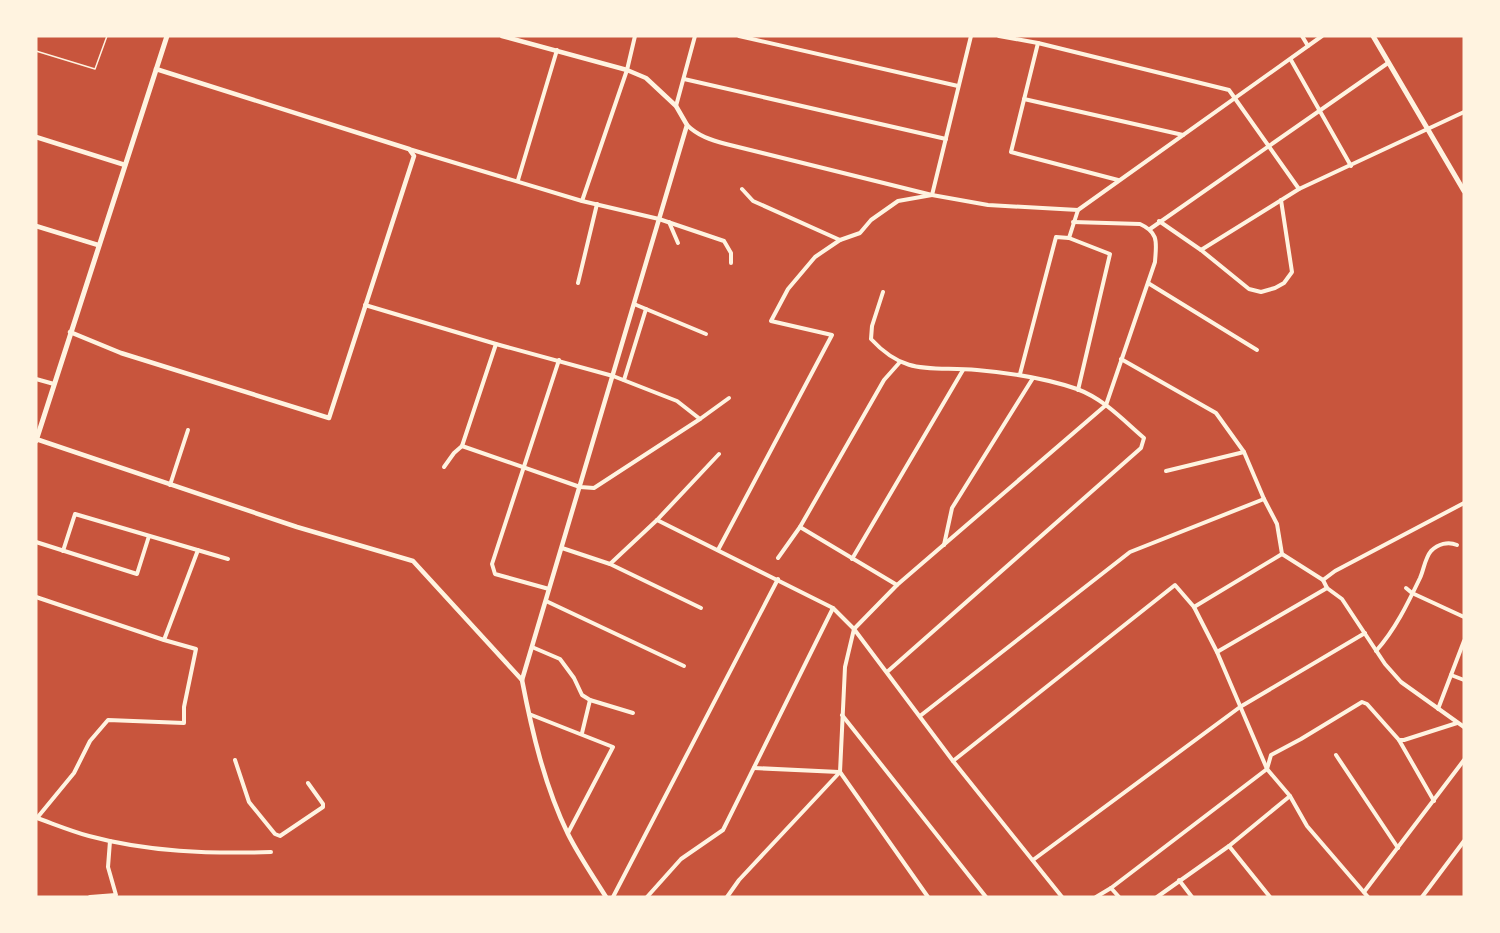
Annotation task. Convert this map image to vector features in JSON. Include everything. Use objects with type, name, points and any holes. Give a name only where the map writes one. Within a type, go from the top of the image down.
[{"type":"main road","points":[[36,440],[167,36]]},
{"type":"main road","points":[[1373,36],[1464,191]]},
{"type":"street","points":[[506,36],[627,70],[646,78],[676,106],[687,125],[705,138],[932,195],[988,205],[1078,210]]},
{"type":"street","points":[[582,201],[627,70],[635,36]]},
{"type":"street","points":[[676,106],[695,36]]},
{"type":"street","points":[[739,36],[958,86]]},
{"type":"street","points":[[932,195],[971,36]]},
{"type":"street","points":[[999,36],[1038,43],[1229,90],[1299,189]]},
{"type":"street","points":[[1302,36],[1308,46]]},
{"type":"street","points":[[1069,238],[1078,210],[1322,36]]},
{"type":"street","points":[[1038,43],[1011,152],[1119,180]]},
{"type":"street","points":[[518,180],[557,50]]},
{"type":"street","points":[[1291,60],[1351,166]]},
{"type":"street","points":[[1150,229],[1159,220],[1389,62]]},
{"type":"street","points":[[156,69],[582,201],[669,222],[724,241],[731,253],[730,263]]},
{"type":"street","points":[[684,79],[947,139]]},
{"type":"street","points":[[1024,99],[1184,135]]},
{"type":"street","points":[[1201,250],[1299,189],[1464,112]]},
{"type":"street","points":[[606,897],[568,833],[546,774],[528,713],[522,680],[687,125]]},
{"type":"street","points":[[36,137],[125,165]]},
{"type":"street","points":[[70,332],[121,353],[329,418],[414,156],[410,148]]},
{"type":"street","points":[[742,189],[753,201],[840,240]]},
{"type":"street","points":[[718,550],[832,335],[771,321],[788,289],[815,257],[840,240],[860,233],[871,220],[898,201],[932,195]]},
{"type":"street","points":[[1159,220],[1249,289],[1261,292],[1284,283],[1292,272],[1281,200]]},
{"type":"street","points":[[578,283],[597,204]]},
{"type":"street","points":[[669,222],[678,243]]},
{"type":"street","points":[[928,897],[840,772],[845,667],[854,629],[897,585],[1106,405],[1155,262],[1156,240],[1150,229],[1140,225],[1073,222]]},
{"type":"street","points":[[36,226],[99,245]]},
{"type":"street","points":[[1020,374],[1056,237],[1069,238],[1110,254],[1077,390]]},
{"type":"street","points":[[1148,284],[1257,350]]},
{"type":"street","points":[[883,292],[872,326],[871,339],[880,349],[900,362],[929,370],[963,369],[1020,374],[1077,390],[1106,405],[1144,438],[1141,448],[887,672]]},
{"type":"street","points":[[634,304],[706,334]]},
{"type":"street","points":[[365,305],[613,376],[676,401],[700,419]]},
{"type":"street","points":[[624,380],[646,309]]},
{"type":"street","points":[[444,467],[462,446],[496,344]]},
{"type":"street","points":[[1121,359],[1216,412],[1244,452],[1277,524],[1282,554],[1323,580],[1327,588],[1342,599],[1384,664],[1401,682],[1464,727]]},
{"type":"street","points":[[549,589],[495,574],[492,564],[559,360]]},
{"type":"street","points":[[778,558],[800,527],[884,380],[900,362]]},
{"type":"street","points":[[852,558],[963,369]]},
{"type":"street","points":[[943,547],[952,508],[1033,378]]},
{"type":"street","points":[[36,379],[54,384]]},
{"type":"street","points":[[462,446],[580,487],[594,488],[729,398]]},
{"type":"street","points":[[170,485],[188,430]]},
{"type":"street","points":[[36,440],[297,526],[413,561],[522,680]]},
{"type":"street","points":[[1166,471],[1244,452]]},
{"type":"street","points":[[610,564],[657,520],[719,454]]},
{"type":"street","points":[[920,716],[1130,552],[1264,499]]},
{"type":"street","points":[[1323,580],[1335,571],[1464,503]]},
{"type":"street","points":[[63,550],[75,514],[228,559]]},
{"type":"street","points":[[657,520],[833,608],[854,629],[953,761],[1062,897]]},
{"type":"street","points":[[800,527],[897,585]]},
{"type":"street","points":[[36,542],[137,574],[149,536]]},
{"type":"street","points":[[1376,651],[1391,632],[1431,551],[1443,543],[1457,545]]},
{"type":"street","points":[[562,548],[610,564],[701,608]]},
{"type":"street","points":[[164,640],[198,550]]},
{"type":"street","points":[[1194,607],[1282,554]]},
{"type":"street","points":[[613,897],[778,579]]},
{"type":"street","points":[[953,761],[1175,585],[1194,607],[1217,652],[1267,769],[1290,796],[1306,826],[1368,897]]},
{"type":"street","points":[[1217,652],[1327,588]]},
{"type":"street","points":[[1406,588],[1412,593],[1464,616]]},
{"type":"street","points":[[36,597],[196,649],[184,707],[184,723],[108,720],[90,741],[74,772],[37,818],[110,841],[147,847],[219,854],[271,852]]},
{"type":"street","points":[[546,601],[684,666]]},
{"type":"street","points":[[647,897],[681,859],[723,830],[833,608]]},
{"type":"street","points":[[1034,860],[1240,707],[1365,633]]},
{"type":"street","points":[[1438,709],[1464,641]]},
{"type":"street","points":[[532,647],[560,659],[574,678],[582,695],[590,700],[633,713]]},
{"type":"street","points":[[1451,675],[1464,680]]},
{"type":"street","points":[[582,733],[590,700]]},
{"type":"street","points":[[1096,897],[1267,769],[1270,755],[1362,702],[1367,704],[1399,740],[1434,801]]},
{"type":"street","points":[[528,713],[613,747],[568,833]]},
{"type":"street","points":[[842,715],[986,897]]},
{"type":"street","points":[[1399,740],[1458,723]]},
{"type":"street","points":[[1336,755],[1398,848]]},
{"type":"street","points":[[235,760],[249,802],[275,834],[280,836],[323,807],[308,783]]},
{"type":"street","points":[[1364,892],[1464,760]]},
{"type":"street","points":[[754,768],[840,772]]},
{"type":"street","points":[[727,897],[739,880],[840,772]]},
{"type":"street","points":[[1157,897],[1229,846],[1290,796]]},
{"type":"street","points":[[90,897],[116,896],[108,867],[110,841]]},
{"type":"street","points":[[1422,897],[1464,841]]},
{"type":"street","points":[[1229,846],[1270,897]]},
{"type":"street","points":[[1179,880],[1192,897]]},
{"type":"street","points":[[1111,888],[1119,897]]},
{"type":"lane","points":[[36,51],[95,69],[107,36]]}]
